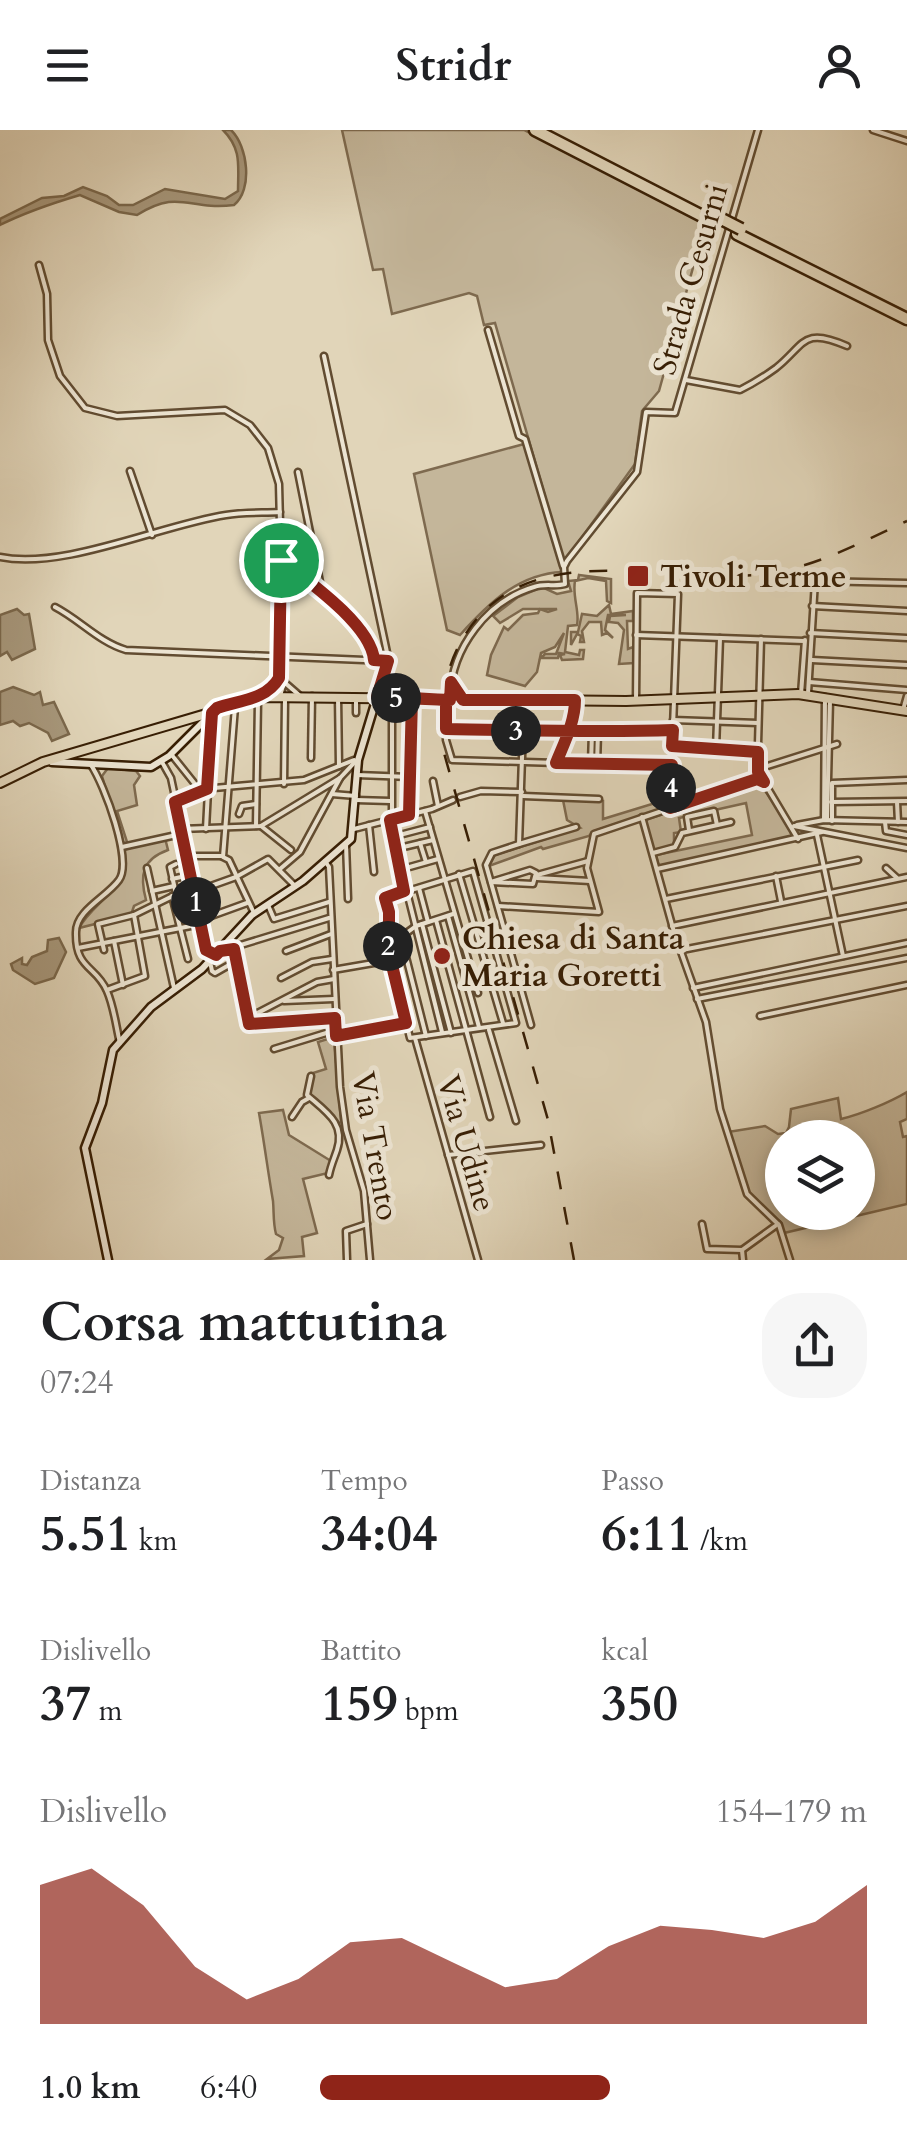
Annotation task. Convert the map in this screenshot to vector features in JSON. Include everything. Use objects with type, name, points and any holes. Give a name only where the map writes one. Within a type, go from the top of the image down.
[{"type":"highway","points":[[536,130],[907,316]]},
{"type":"highway","points":[[550,130],[705,214]]},
{"type":"main road","points":[[0,783],[31,767],[74,757],[258,697],[636,700],[804,694],[905,710]]},
{"type":"street","name":"Strada Cesurni","points":[[564,570],[637,472],[646,412],[675,413],[758,130]]},
{"type":"street","points":[[876,130],[907,141]]},
{"type":"street","points":[[39,265],[47,295],[48,339],[60,376],[81,404],[93,412],[114,416],[161,416],[217,409],[233,413],[256,430],[270,451],[278,476],[280,512],[284,784]]},
{"type":"street","points":[[488,330],[564,570],[562,586],[542,584],[502,602],[483,619],[460,652],[446,729],[452,760],[672,765]]},
{"type":"street","points":[[686,380],[738,390],[778,366],[806,340],[824,338],[847,346]]},
{"type":"street","points":[[249,1021],[232,946],[254,913],[296,886],[346,844],[354,829],[358,758],[388,661],[324,356]]},
{"type":"street","points":[[130,470],[152,534]]},
{"type":"street","points":[[298,472],[322,592]]},
{"type":"street","points":[[0,557],[46,558],[226,514],[280,512]]},
{"type":"street","points":[[281,560],[322,592],[354,626],[374,660]]},
{"type":"street","points":[[804,694],[809,682],[815,581],[907,584]]},
{"type":"street","points":[[636,700],[636,593],[678,594],[670,808]]},
{"type":"street","points":[[812,606],[907,611]]},
{"type":"street","points":[[55,607],[124,650],[388,661]]},
{"type":"street","points":[[810,633],[907,638]]},
{"type":"street","points":[[804,694],[804,641],[810,633]]},
{"type":"street","points":[[636,635],[804,641]]},
{"type":"street","points":[[716,749],[720,638]]},
{"type":"street","points":[[761,639],[758,773],[798,839]]},
{"type":"street","points":[[810,660],[907,665]]},
{"type":"street","points":[[282,680],[301,696]]},
{"type":"street","points":[[282,680],[258,697],[256,804],[258,826],[291,850]]},
{"type":"street","points":[[809,682],[907,693],[905,710]]},
{"type":"street","points":[[311,758],[312,696]]},
{"type":"street","points":[[338,697],[339,766]]},
{"type":"street","points":[[356,697],[356,713]]},
{"type":"street","points":[[827,820],[824,748],[828,697]]},
{"type":"street","points":[[392,698],[392,836],[442,1034]]},
{"type":"street","points":[[409,815],[412,698]]},
{"type":"street","points":[[520,844],[524,700]]},
{"type":"street","points":[[556,763],[575,700]]},
{"type":"street","points":[[223,856],[236,702]]},
{"type":"street","points":[[74,757],[96,764],[146,768],[171,754],[205,715]]},
{"type":"street","points":[[205,715],[206,829]]},
{"type":"street","points":[[673,720],[758,723]]},
{"type":"street","points":[[446,729],[673,730]]},
{"type":"street","points":[[594,764],[595,732]]},
{"type":"street","points":[[498,906],[599,912],[588,860],[594,834],[837,744]]},
{"type":"street","points":[[672,746],[758,752]]},
{"type":"street","points":[[171,754],[200,790]]},
{"type":"street","points":[[175,802],[200,790],[306,780],[358,758]]},
{"type":"street","points":[[280,869],[300,852],[340,778],[358,758]]},
{"type":"street","points":[[162,762],[171,776],[209,962],[214,973],[236,961]]},
{"type":"street","points":[[96,764],[124,862],[122,874],[78,922],[78,948],[82,964],[107,990],[120,1043]]},
{"type":"street","points":[[96,764],[101,782]]},
{"type":"street","points":[[356,775],[410,777]]},
{"type":"street","points":[[120,848],[180,831],[258,826],[340,778]]},
{"type":"street","points":[[843,956],[820,833],[832,802],[832,783],[907,780]]},
{"type":"street","points":[[433,781],[438,807]]},
{"type":"street","points":[[460,797],[481,791],[599,799]]},
{"type":"street","points":[[332,794],[390,801]]},
{"type":"street","points":[[354,829],[453,800]]},
{"type":"street","points":[[898,801],[898,822]]},
{"type":"street","points":[[832,802],[907,801]]},
{"type":"street","points":[[239,814],[242,806],[256,804]]},
{"type":"street","points":[[425,811],[478,993]]},
{"type":"street","points":[[689,832],[687,817],[714,811],[717,825]]},
{"type":"street","points":[[642,817],[672,926],[708,1032],[722,1119],[748,1195],[765,1211]]},
{"type":"street","points":[[792,826],[827,820],[907,822]]},
{"type":"street","points":[[653,853],[672,848],[680,835],[730,822]]},
{"type":"street","points":[[885,822],[886,830],[907,835]]},
{"type":"street","points":[[370,825],[374,872]]},
{"type":"street","points":[[792,826],[907,848]]},
{"type":"street","points":[[392,836],[430,827]]},
{"type":"street","points":[[532,1025],[486,864],[490,856],[576,827]]},
{"type":"street","points":[[658,869],[820,833]]},
{"type":"street","points":[[395,849],[433,840]]},
{"type":"street","points":[[420,842],[426,862]]},
{"type":"street","points":[[346,844],[348,899]]},
{"type":"street","points":[[186,856],[223,856],[228,860],[254,913]]},
{"type":"street","points":[[103,946],[98,924],[134,915],[174,895],[236,877],[268,859],[296,886]]},
{"type":"street","points":[[399,870],[438,859]]},
{"type":"street","points":[[491,882],[532,884],[537,876],[588,860]]},
{"type":"street","points":[[666,899],[858,860]]},
{"type":"street","name":"Via Trento","points":[[325,861],[341,1125],[362,1184],[370,1260]]},
{"type":"street","points":[[176,864],[170,866],[188,959]]},
{"type":"street","points":[[147,868],[174,988]]},
{"type":"street","points":[[886,868],[898,879]]},
{"type":"street","points":[[491,882],[530,870],[537,876],[590,881]]},
{"type":"street","points":[[404,891],[473,871],[515,1024],[413,1038]]},
{"type":"street","points":[[459,874],[504,1026]]},
{"type":"street","points":[[172,879],[190,875]]},
{"type":"street","points":[[511,883],[512,876]]},
{"type":"street","points":[[776,876],[782,903]]},
{"type":"street","points":[[672,926],[907,877]]},
{"type":"street","points":[[152,891],[174,886]]},
{"type":"street","points":[[418,886],[451,1033]]},
{"type":"street","name":"Via Udine","points":[[404,891],[385,898],[391,960],[406,1023],[478,1260]]},
{"type":"street","points":[[78,948],[180,928],[249,902]]},
{"type":"street","points":[[268,904],[274,919],[329,902]]},
{"type":"street","points":[[682,950],[907,906]]},
{"type":"street","points":[[426,1036],[401,940],[414,926],[454,914]]},
{"type":"street","points":[[107,990],[143,978],[145,973],[134,915]]},
{"type":"street","points":[[448,916],[480,1029]]},
{"type":"street","points":[[108,1260],[84,1148],[102,1103],[112,1054],[148,1010],[218,953],[329,918]]},
{"type":"street","points":[[436,920],[490,1117]]},
{"type":"street","points":[[286,951],[330,934]]},
{"type":"street","points":[[114,941],[123,985]]},
{"type":"street","points":[[693,988],[907,943]]},
{"type":"street","points":[[206,950],[218,953]]},
{"type":"street","points":[[697,999],[907,958]]},
{"type":"street","points":[[281,978],[312,962],[332,959]]},
{"type":"street","points":[[333,970],[391,960]]},
{"type":"street","points":[[249,1021],[317,982],[334,979]]},
{"type":"street","points":[[760,1016],[907,985]]},
{"type":"street","points":[[279,1001],[334,998]]},
{"type":"street","points":[[249,1021],[335,1018]]},
{"type":"street","points":[[274,1049],[336,1033],[406,1023]]},
{"type":"street","points":[[488,1028],[516,1121]]},
{"type":"street","points":[[311,1076],[306,1090],[309,1098],[341,1125],[330,1174]]},
{"type":"street","points":[[292,1117],[309,1098]]},
{"type":"street","points":[[448,1155],[541,1145]]},
{"type":"street","points":[[348,1260],[345,1232],[367,1224]]},
{"type":"street","points":[[702,1224],[707,1249],[742,1250],[770,1230]]},
{"type":"street","points":[[780,1230],[790,1260]]},
{"type":"street","points":[[742,1250],[743,1260]]},
{"type":"shaded area","points":[[223,130],[231,130],[237,137],[246,168],[244,189],[234,205],[164,203],[137,215],[119,212],[80,195],[0,225],[0,219],[42,198],[64,196],[83,187],[119,205],[133,205],[165,189],[225,199],[238,191],[238,166],[236,151]]},
{"type":"shaded area","points":[[342,130],[524,130],[702,222],[659,391],[642,411],[635,464],[564,562],[495,323],[484,325],[477,296],[469,293],[392,314],[383,269],[373,270]]},
{"type":"shaded area","points":[[524,444],[562,572],[531,578],[505,593],[460,635],[447,630],[414,474]]},
{"type":"shaded area","points":[[579,575],[611,579],[611,603],[607,601],[606,581],[575,581],[577,625],[568,626],[565,652],[579,655],[584,650],[583,659],[562,660],[560,655],[565,654],[559,653],[558,658],[541,658],[556,654],[564,633],[555,647],[541,653],[537,672],[525,686],[487,675],[504,627],[508,630],[523,615],[538,613],[540,609],[523,609],[500,623],[493,616],[518,597],[542,587],[557,594],[571,591],[568,581],[578,580]]},
{"type":"shaded area","points":[[609,605],[611,614],[633,611],[633,621],[627,621],[628,649],[633,647],[634,663],[619,664],[624,630],[618,623],[609,622],[610,616],[626,615],[608,615],[605,630],[613,638],[607,633],[602,635],[601,622],[589,622],[582,631],[584,642],[580,642],[581,636],[577,634],[571,645],[571,632],[578,632],[582,614],[597,616]]},
{"type":"shaded area","points":[[17,609],[29,614],[35,649],[12,660],[7,652],[0,656],[0,615]]},
{"type":"shaded area","points":[[13,687],[34,695],[40,692],[43,705],[54,702],[69,734],[52,741],[48,733],[29,723],[20,726],[13,721],[0,725],[0,692]]},
{"type":"shaded area","points":[[108,768],[136,771],[140,776],[134,785],[137,805],[117,811],[128,845],[121,841],[102,776]]},
{"type":"shaded area","points":[[759,782],[790,827],[792,839],[659,867],[656,855],[752,835],[746,803],[679,818],[681,832],[674,833],[674,845],[654,851],[645,820]]},
{"type":"shaded area","points":[[563,800],[603,801],[603,819],[665,800],[664,808],[489,866],[495,855],[580,828],[567,820]]},
{"type":"shaded area","points":[[165,838],[168,850],[153,858],[145,869],[146,900],[134,906],[131,915],[79,928],[117,884],[125,863],[123,850]]},
{"type":"shaded area","points":[[59,938],[66,952],[54,978],[35,984],[13,970],[11,964],[22,958],[22,964],[27,965],[32,957],[47,951],[48,940]]},
{"type":"shaded area","points":[[334,1037],[339,1123],[310,1095],[308,1088],[313,1073],[326,1069],[318,1042]]},
{"type":"shaded area","points":[[907,1092],[907,1119],[900,1122],[903,1137],[907,1136],[907,1204],[875,1212],[875,1120],[790,1120],[791,1109],[838,1098],[841,1119]]},
{"type":"shaded area","points":[[283,1110],[289,1135],[331,1161],[328,1173],[303,1179],[317,1233],[302,1237],[304,1256],[267,1259],[279,1250],[283,1238],[275,1230],[259,1113]]},
{"type":"shaded area","points":[[765,1126],[765,1209],[751,1197],[728,1132]]},
{"type":"railway","points":[[574,1260],[548,1120],[444,753],[444,692],[457,649],[492,604],[525,584],[562,574],[602,571],[726,576],[783,571],[819,560],[907,521]]},
{"type":"place","name":"Tivoli Terme","points":[[638,576]]},
{"type":"place","name":"Chiesa di Santa Maria Goretti","points":[[442,956]]},
{"type":"route","points":[[281,560],[279,678],[258,697],[217,708],[212,713],[207,789],[175,802],[206,950],[216,955],[234,949],[249,1024],[335,1018],[336,1036],[406,1023],[389,953],[385,898],[404,891],[390,820],[409,815],[412,698],[446,700],[446,729],[568,732],[673,730],[672,746],[758,752],[758,772],[764,782],[757,779],[670,808],[672,765],[556,763],[568,732],[573,718],[575,700],[463,700],[451,682],[450,700],[377,697],[388,661],[374,660],[349,620],[322,592],[281,560]]}]
